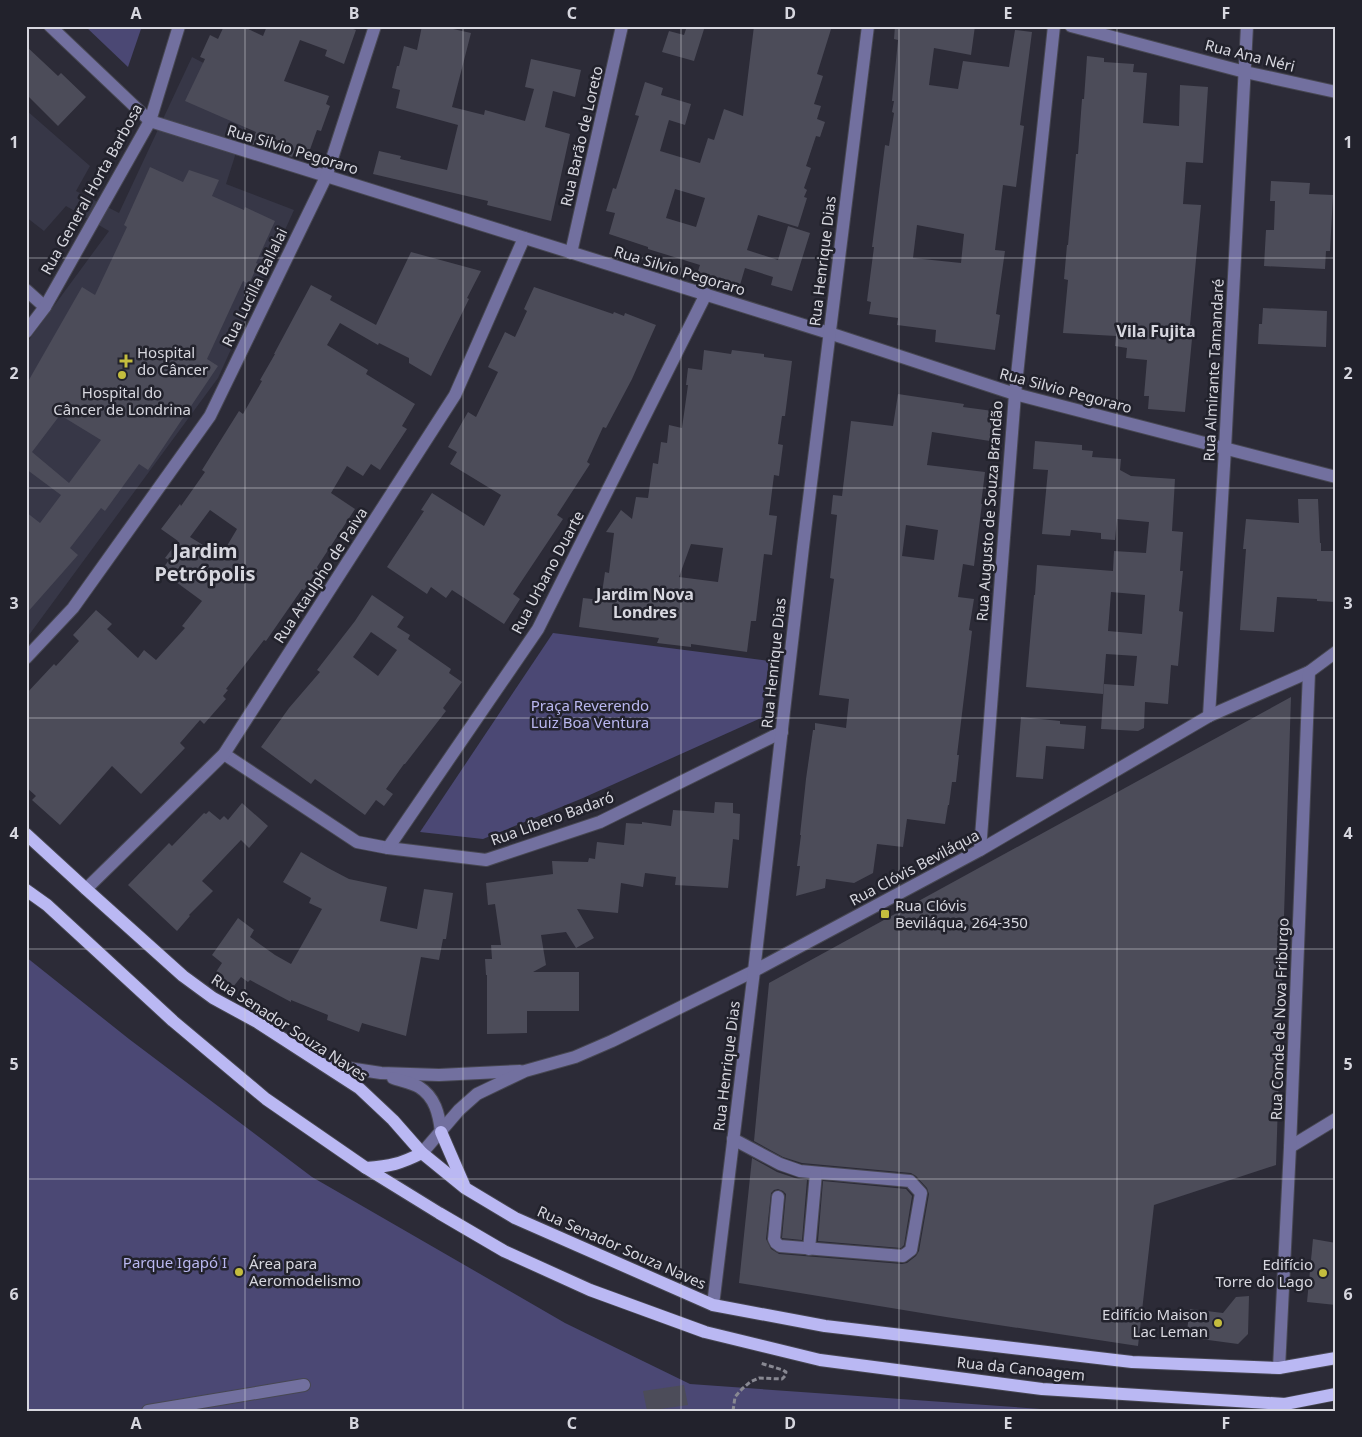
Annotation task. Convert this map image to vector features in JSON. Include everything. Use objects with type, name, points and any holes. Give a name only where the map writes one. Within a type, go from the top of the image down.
[{"type":"main road","name":"Rua Senador Souza Naves","points":[[26,834],[183,976],[213,998],[257,1022],[359,1088],[393,1120],[422,1153],[466,1188],[515,1218],[713,1304],[826,1326],[1132,1362],[1279,1368],[1336,1358]]},
{"type":"main road","name":"Rua da Canoagem","points":[[26,890],[47,905],[174,1021],[266,1099],[366,1168],[439,1213],[504,1250],[590,1290],[706,1332],[820,1360],[1042,1389],[1285,1404],[1336,1394]]},
{"type":"main road","points":[[441,1132],[466,1188]]},
{"type":"main road","points":[[366,1168],[395,1165],[422,1153]]},
{"type":"street","name":"Rua Silvio Pegoraro","points":[[50,26],[150,121],[706,294],[1015,394],[1336,478]]},
{"type":"street","name":"Rua General Horta Barbosa","points":[[26,332],[45,307],[150,121],[179,26]]},
{"type":"street","name":"Rua Lucilla Ballalai","points":[[26,658],[73,608],[210,416],[326,177],[375,26]]},
{"type":"street","name":"Rua Barão de Loreto","points":[[571,253],[622,26]]},
{"type":"street","name":"Rua Henrique Dias","points":[[713,1304],[804,537],[868,26]]},
{"type":"street","name":"Rua Augusto de Souza Brandão","points":[[980,850],[1015,394],[1054,26]]},
{"type":"street","name":"Rua Ana Néri","points":[[1071,26],[1245,72],[1336,92]]},
{"type":"street","name":"Rua Almirante Tamandaré","points":[[1209,716],[1226,449],[1247,26]]},
{"type":"street","name":"Rua Ataulpho de Paiva","points":[[86,889],[224,754],[455,395],[524,238]]},
{"type":"street","points":[[26,290],[45,307]]},
{"type":"street","name":"Rua Urbano Duarte","points":[[388,848],[538,629],[706,294]]},
{"type":"street","name":"Rua Clóvis Beviláqua","points":[[422,1153],[459,1110],[477,1094],[525,1071],[575,1057],[612,1041],[754,971],[980,850],[1209,716],[1309,672],[1336,652]]},
{"type":"street","name":"Rua Conde de Nova Friburgo","points":[[1279,1368],[1309,672]]},
{"type":"street","name":"Rua Líbero Badaró","points":[[224,754],[357,842],[388,848],[486,860],[600,822],[782,732]]},
{"type":"street","name":"Rua Clóvis Beviláqua","points":[[322,1064],[381,1073],[439,1075],[525,1071]]},
{"type":"street","points":[[381,1073],[419,1087],[432,1100],[439,1115],[441,1132]]},
{"type":"street","points":[[1290,1147],[1336,1119]]},
{"type":"street","points":[[733,1139],[780,1164],[800,1171],[910,1182],[921,1193],[911,1250],[903,1256],[780,1246],[774,1239],[778,1197]]},
{"type":"street","points":[[810,1248],[816,1172]]},
{"type":"street","points":[[148,1411],[304,1385]]},
{"type":"path","points":[[733,1411],[734,1397],[750,1382],[759,1378],[782,1379],[786,1372],[744,1356],[743,1353],[747,1342]]},
{"type":"shaded area","name":"Hospital do Câncer","points":[[192,57],[256,90],[226,184],[294,210],[218,378],[26,639],[26,344],[109,231],[66,206],[44,231],[26,217],[26,110],[90,166],[76,191],[119,213]]},
{"type":"green space","points":[[85,26],[142,26],[128,67]]},
{"type":"green space","name":"Praça Reverendo Luiz Boa Ventura","points":[[553,633],[769,661],[761,718],[583,798],[483,839],[420,832]]},
{"type":"green space","name":"Parque Igapó I","points":[[26,957],[129,1039],[312,1177],[565,1323],[690,1384],[1069,1411],[26,1411]]},
{"type":"building","points":[[224,26],[242,26],[263,36],[267,26],[345,26],[356,30],[344,64],[325,56],[327,50],[300,40],[284,81],[329,96],[326,104],[330,106],[321,131],[317,130],[308,155],[295,150],[292,157],[251,144],[256,132],[185,101],[205,59],[200,57],[210,35],[218,39]]},
{"type":"building","points":[[422,26],[440,26],[471,33],[452,107],[484,115],[485,110],[525,121],[534,89],[525,87],[531,59],[581,70],[575,97],[553,91],[545,127],[570,134],[551,221],[487,205],[488,201],[373,174],[379,151],[401,156],[400,159],[447,170],[458,125],[396,108],[400,90],[392,88],[404,46],[417,50]]},
{"type":"building","points":[[687,26],[705,26],[694,61],[662,52],[669,31],[684,35]]},
{"type":"building","points":[[754,26],[832,26],[817,74],[823,76],[814,104],[821,106],[817,119],[825,122],[820,137],[816,136],[806,166],[811,168],[804,188],[807,190],[804,197],[807,198],[798,227],[758,215],[747,250],[778,260],[788,226],[810,233],[792,291],[771,285],[773,277],[745,268],[740,285],[712,276],[697,274],[700,265],[648,249],[648,247],[609,234],[615,213],[606,211],[613,188],[616,189],[639,116],[635,115],[645,82],[663,88],[661,95],[691,104],[685,125],[669,120],[660,151],[700,163],[708,138],[714,140],[724,109],[743,116]],"holes":[[[675,189],[705,198],[696,227],[666,218]]]},
{"type":"building","points":[[895,26],[975,26],[971,55],[934,48],[929,85],[958,89],[963,61],[1009,67],[1015,30],[1032,32],[1020,125],[1024,126],[1016,187],[1003,185],[995,250],[1005,251],[996,314],[1000,315],[995,350],[935,342],[936,330],[897,325],[898,318],[869,314],[871,302],[867,301],[874,247],[872,247],[885,145],[889,146],[894,113],[892,112],[894,101],[892,101],[898,40],[894,39]],"holes":[[[917,225],[964,234],[961,263],[913,258]]]},
{"type":"building","points":[[26,46],[58,76],[61,73],[86,97],[58,126],[26,94]]},
{"type":"building","points":[[1087,56],[1104,58],[1104,62],[1134,64],[1133,72],[1147,73],[1143,123],[1179,126],[1180,85],[1208,87],[1203,163],[1186,162],[1183,204],[1201,205],[1190,325],[1192,325],[1192,339],[1185,412],[1148,409],[1149,396],[1144,396],[1147,360],[1126,358],[1127,348],[1115,346],[1116,336],[1063,333],[1068,280],[1064,279]]},
{"type":"building","name":"Hospital do Câncer","points":[[150,167],[183,182],[189,170],[219,180],[212,196],[244,210],[245,207],[275,221],[256,263],[258,264],[249,284],[243,281],[207,359],[218,366],[148,470],[139,464],[105,511],[101,508],[70,548],[78,555],[26,614],[26,512],[40,523],[61,495],[26,469],[26,385],[82,287],[95,295],[127,227],[124,225]],"holes":[[[60,415],[101,440],[69,483],[32,452]]]},
{"type":"building","points":[[1271,181],[1310,183],[1309,194],[1333,195],[1330,251],[1326,251],[1325,269],[1264,266],[1266,230],[1274,230],[1275,201],[1270,201]]},
{"type":"building","points":[[411,252],[481,271],[431,376],[409,363],[409,358],[379,343],[378,345],[340,323],[327,345],[368,370],[366,374],[415,404],[402,426],[407,429],[380,470],[371,464],[363,476],[347,466],[331,493],[355,509],[304,590],[302,589],[266,641],[264,640],[226,689],[228,690],[223,696],[226,699],[204,724],[200,720],[180,743],[185,748],[141,794],[112,766],[60,825],[32,800],[36,796],[26,787],[26,694],[79,641],[73,635],[96,610],[112,624],[107,629],[138,658],[144,650],[156,660],[185,628],[182,626],[202,601],[161,571],[169,560],[165,558],[178,541],[161,529],[180,504],[181,506],[205,472],[202,470],[239,411],[243,414],[311,285],[332,296],[330,300],[376,325]],"holes":[[[210,510],[237,529],[221,556],[190,537]]]},
{"type":"building","points":[[534,287],[613,314],[614,312],[624,316],[625,313],[656,325],[632,379],[606,428],[603,427],[587,462],[590,464],[557,515],[563,519],[513,594],[520,599],[504,624],[452,590],[446,598],[431,587],[427,594],[387,567],[424,511],[421,510],[432,493],[484,526],[501,495],[450,464],[457,452],[448,447],[468,412],[476,417],[498,372],[488,367],[505,332],[515,337],[527,311],[524,309]]},
{"type":"building","points":[[1263,308],[1327,311],[1326,347],[1258,344],[1259,324],[1262,324]]},
{"type":"building","points":[[704,350],[731,354],[732,350],[764,354],[764,357],[792,361],[785,416],[782,416],[778,444],[783,445],[779,476],[774,475],[769,515],[777,516],[772,555],[764,554],[756,621],[751,621],[747,652],[691,644],[691,647],[657,643],[659,638],[579,627],[583,598],[601,600],[605,572],[609,573],[614,533],[606,532],[621,510],[632,519],[636,497],[648,498],[653,463],[658,464],[661,442],[667,443],[669,425],[682,428],[688,385],[686,385],[688,368],[702,370]],"holes":[[[691,544],[723,548],[718,582],[679,577]]]},
{"type":"building","points":[[898,394],[964,404],[963,407],[993,411],[990,441],[932,432],[927,465],[985,472],[974,566],[963,564],[958,597],[974,599],[969,630],[972,631],[957,755],[959,755],[956,782],[952,782],[945,824],[907,819],[903,847],[877,844],[873,873],[854,883],[826,879],[825,888],[796,896],[800,866],[797,866],[800,835],[813,730],[815,730],[815,723],[846,728],[849,699],[819,695],[834,579],[830,578],[837,515],[831,514],[833,495],[842,496],[851,421],[893,426]],"holes":[[[906,525],[938,530],[934,560],[902,556]]]},
{"type":"building","points":[[1035,441],[1082,445],[1082,450],[1093,451],[1092,457],[1121,459],[1120,470],[1131,476],[1175,479],[1172,531],[1183,532],[1180,571],[1183,571],[1179,611],[1183,612],[1178,666],[1171,665],[1168,704],[1145,702],[1144,728],[1138,731],[1101,729],[1104,684],[1134,686],[1137,656],[1106,654],[1103,694],[1026,687],[1037,565],[1113,571],[1114,551],[1146,553],[1149,522],[1117,519],[1115,540],[1101,539],[1101,533],[1071,530],[1070,536],[1042,534],[1048,470],[1033,469]],"holes":[[[1111,592],[1145,595],[1142,634],[1108,631]]]},
{"type":"building","points":[[1298,499],[1318,499],[1321,551],[1336,551],[1336,602],[1277,597],[1274,632],[1240,630],[1246,549],[1243,549],[1246,519],[1299,523]]},
{"type":"building","points":[[372,595],[404,617],[397,627],[410,635],[408,639],[451,669],[449,673],[462,682],[443,708],[446,711],[386,789],[393,794],[384,806],[376,800],[365,815],[315,779],[311,784],[261,747],[289,708],[320,672],[317,670],[355,621]],"holes":[[[371,632],[397,650],[378,676],[353,657]]]},
{"type":"building","points":[[1291,697],[1276,1165],[1154,1205],[1138,1346],[739,1283],[752,1158],[777,1172],[807,1180],[802,1240],[782,1238],[786,1194],[778,1189],[771,1193],[766,1239],[771,1249],[779,1254],[907,1263],[919,1251],[929,1194],[927,1188],[911,1173],[802,1163],[783,1157],[754,1141],[769,983]]},
{"type":"building","points":[[1021,717],[1060,721],[1060,724],[1086,726],[1084,749],[1046,746],[1043,779],[1016,777]]},
{"type":"building","points":[[715,802],[733,803],[733,813],[740,814],[739,840],[733,839],[728,888],[675,885],[676,877],[645,873],[643,887],[621,883],[618,913],[577,909],[594,938],[576,948],[566,932],[541,935],[546,965],[533,972],[579,972],[579,1011],[527,1011],[527,1033],[487,1034],[487,975],[485,959],[492,959],[491,945],[501,945],[495,904],[488,905],[486,883],[553,874],[552,861],[588,862],[589,858],[595,859],[597,842],[624,845],[626,823],[642,824],[642,822],[671,826],[673,810],[714,813]]},
{"type":"building","points":[[242,803],[268,826],[249,848],[241,840],[202,881],[213,891],[189,915],[177,931],[128,885],[169,843],[172,846],[204,813],[206,814],[209,811],[220,820],[224,816],[228,820]]},
{"type":"building","points":[[301,852],[349,879],[387,887],[380,921],[417,929],[424,889],[453,893],[446,939],[443,939],[439,960],[421,957],[406,1036],[362,1023],[359,1032],[327,1020],[328,1015],[291,1000],[291,1002],[250,980],[248,982],[241,977],[233,987],[214,975],[222,963],[212,955],[238,918],[254,930],[250,937],[291,964],[322,909],[309,903],[311,898],[283,882]]},
{"type":"building","points":[[823,1181],[906,1189],[912,1196],[904,1245],[901,1248],[818,1241]]},
{"type":"building","name":"Edifício Torre do Lago","points":[[1313,1239],[1336,1243],[1336,1305],[1307,1302]]},
{"type":"building","name":"Edifício Maison Lac Leman","points":[[1249,1296],[1248,1334],[1238,1344],[1186,1337],[1190,1309],[1223,1313],[1236,1297]]},
{"type":"building","points":[[684,1385],[688,1405],[647,1411],[643,1391]]},
{"type":"place","name":"Hospital do Câncer","points":[[126,361]]},
{"type":"place","name":"Hospital do Câncer de Londrina","points":[[122,375]]},
{"type":"place","name":"Rua Clóvis Beviláqua, 264-350","points":[[885,914]]},
{"type":"place","name":"Área para Aeromodelismo","points":[[239,1272]]},
{"type":"place","name":"Edifício Torre do Lago","points":[[1323,1273]]},
{"type":"place","name":"Edifício Maison Lac Leman","points":[[1218,1323]]},
{"type":"district","name":"Vila Fujita","points":[[1156,331]]},
{"type":"district","name":"Jardim Petrópolis","points":[[205,562]]},
{"type":"district","name":"Jardim Nova Londres","points":[[645,603]]}]
